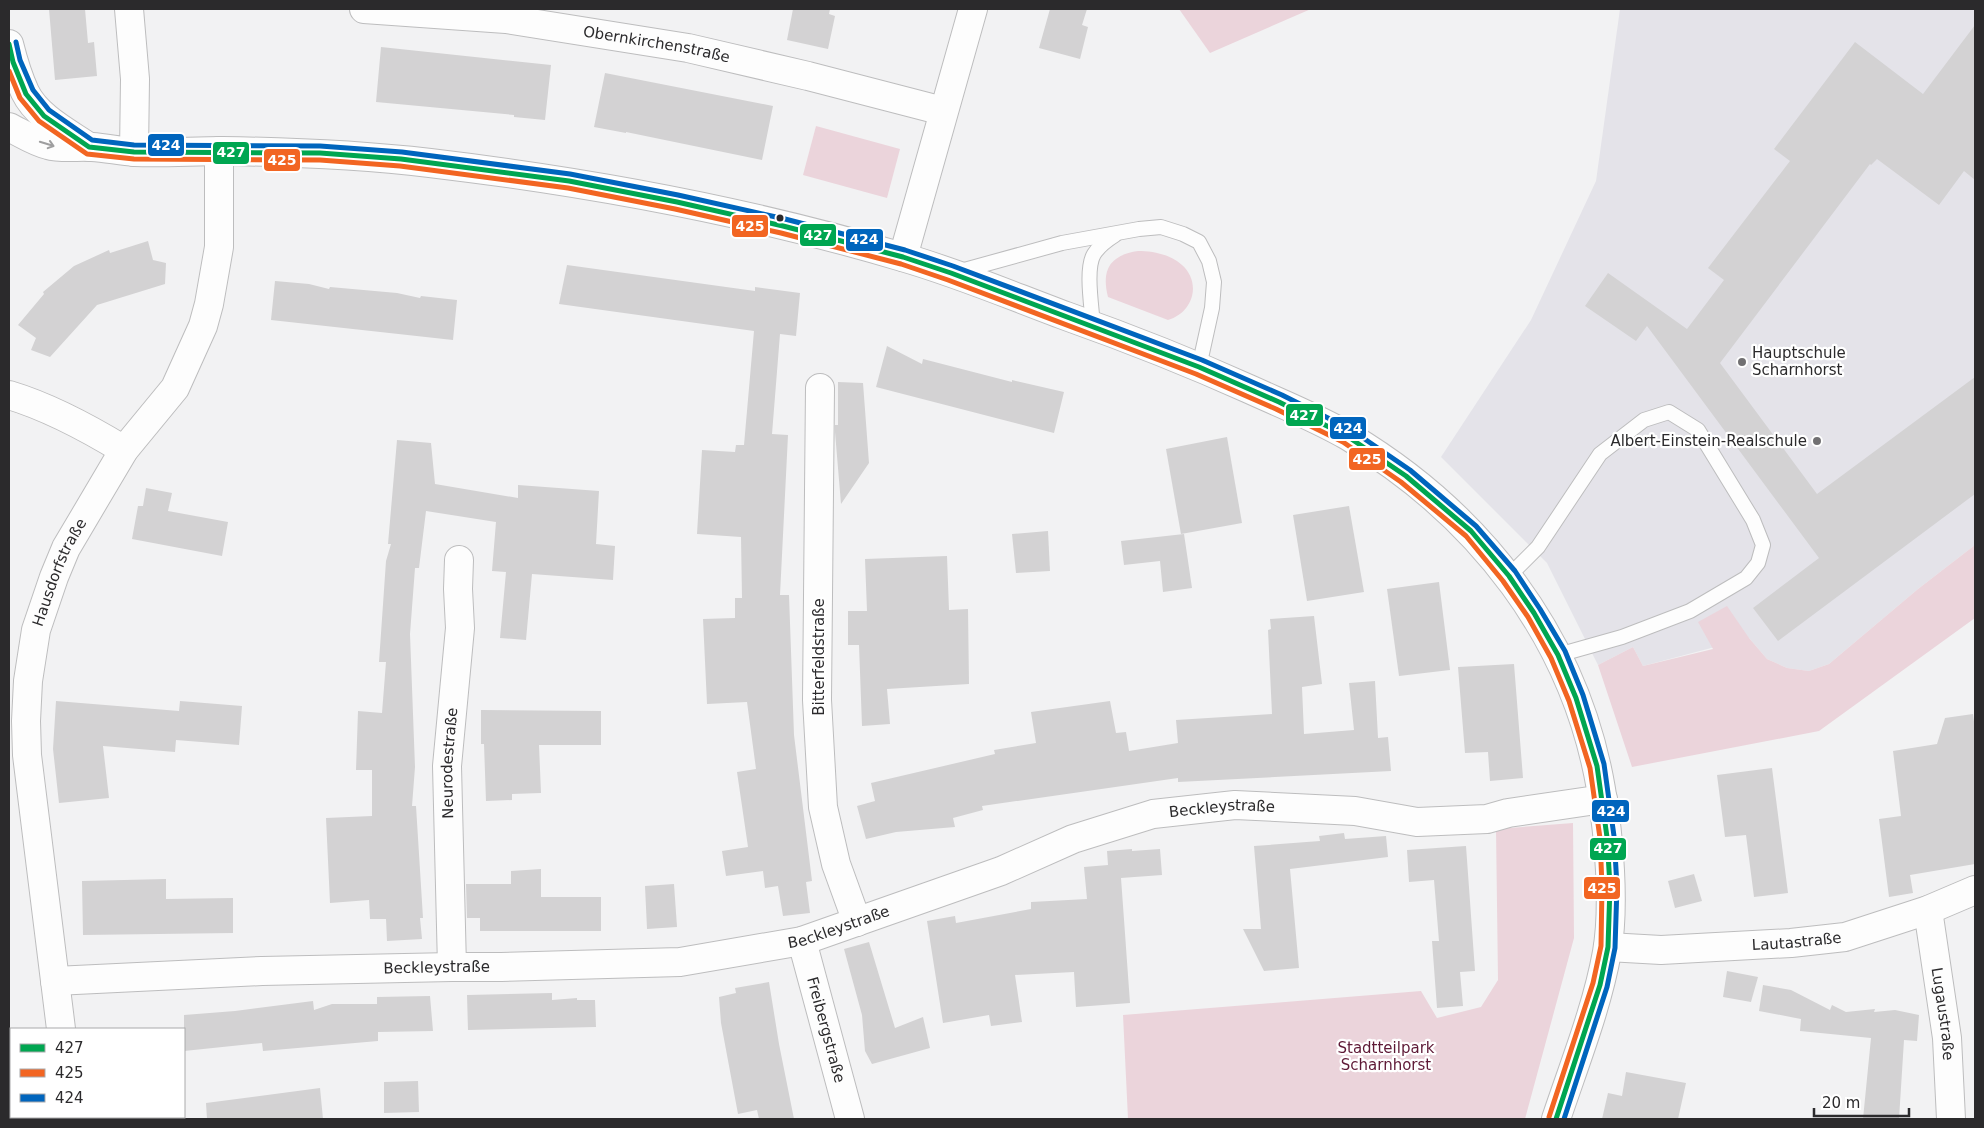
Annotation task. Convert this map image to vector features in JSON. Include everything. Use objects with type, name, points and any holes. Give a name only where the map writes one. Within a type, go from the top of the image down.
[{"type":"street","points":[[129,9],[135,79],[134,152]]},
{"type":"street","name":"Obernkirchenstraße","points":[[364,9],[506,19],[688,48],[808,76],[943,111]]},
{"type":"street","points":[[903,257],[972,9]]},
{"type":"street","points":[[9,44],[26,94],[44,116],[89,147]]},
{"type":"street","points":[[9,127],[49,146],[89,147],[134,152],[320,153],[401,159],[569,181],[687,204],[783,226],[903,257],[951,273],[1199,367],[1279,402],[1347,436],[1406,476],[1471,531],[1509,576],[1534,613],[1558,655],[1576,698],[1588,735],[1597,766],[1602,799],[1610,886],[1608,947],[1600,984],[1556,1119]]},
{"type":"street","name":"Hausdorfstraße","points":[[60,1028],[27,755],[28,681],[36,630],[66,548],[124,450],[174,388],[202,326],[209,304],[219,247],[219,151]]},
{"type":"street","name":"Bitterfeldstraße","points":[[820,388],[817,700],[823,807],[836,864],[857,922]]},
{"type":"street","points":[[9,396],[32,402],[101,436],[124,450]]},
{"type":"street","name":"Neurodestraße","points":[[452,966],[448,766],[460,628],[459,560]]},
{"type":"street","name":"Beckleystraße","points":[[55,981],[262,971],[680,962],[802,941],[1002,871],[1073,839],[1153,814],[1235,805],[1355,812],[1417,822],[1487,819],[1508,813],[1602,799]]},
{"type":"street","name":"Lautastraße","points":[[1608,947],[1661,950],[1814,942],[1845,937],[1928,910],[1975,890]]},
{"type":"street","name":"Lugaustraße","points":[[1928,910],[1947,1038],[1950,1119]]},
{"type":"street","name":"Freibergstraße","points":[[802,941],[850,1119]]},
{"type":"lane","points":[[951,273],[1062,243],[1118,233],[1160,227],[1183,234],[1199,242],[1209,261],[1214,282],[1212,308],[1199,367]]},
{"type":"lane","points":[[1093,326],[1090,271],[1093,255],[1104,243],[1118,233]]},
{"type":"lane","points":[[1509,576],[1538,547],[1600,454],[1644,420],[1669,412],[1698,430],[1753,520],[1763,545],[1758,563],[1746,578],[1690,610],[1622,637],[1558,655]]},
{"type":"shaded area","points":[[1620,9],[1975,9],[1975,545],[1918,589],[1829,664],[1809,671],[1787,668],[1767,659],[1749,638],[1643,666],[1633,647],[1598,665],[1547,563],[1441,457],[1531,320],[1596,181]]},
{"type":"green space","points":[[1179,9],[1311,9],[1210,53]]},
{"type":"green space","points":[[816,126],[900,149],[887,198],[803,175]]},
{"type":"green space","points":[[1138,251],[1166,256],[1177,261],[1188,272],[1192,280],[1192,297],[1184,311],[1177,316],[1168,320],[1108,297],[1106,279],[1110,265],[1121,256]]},
{"type":"green space","points":[[1975,545],[1975,618],[1819,731],[1632,767],[1598,665],[1633,647],[1643,666],[1713,649],[1698,622],[1727,606],[1749,638],[1767,659],[1787,668],[1809,671],[1829,664],[1918,589]]},
{"type":"green space","name":"Stadtteilpark Scharnhorst","points":[[1573,823],[1574,938],[1525,1119],[1128,1119],[1123,1015],[1421,991],[1437,1018],[1481,1007],[1498,980],[1496,829]]},
{"type":"building","points":[[49,9],[85,9],[88,43],[94,42],[97,76],[55,80]]},
{"type":"building","points":[[793,9],[830,9],[829,14],[835,16],[828,49],[787,40]]},
{"type":"building","points":[[1050,9],[1087,9],[1082,25],[1088,27],[1080,59],[1039,48]]},
{"type":"building","points":[[1975,25],[1975,180],[1964,171],[1939,205],[1877,159],[1870,164],[1720,363],[1817,494],[1975,377],[1975,494],[1778,641],[1753,608],[1819,558],[1647,326],[1636,341],[1585,306],[1608,273],[1687,329],[1724,280],[1708,268],[1790,161],[1774,149],[1855,42],[1923,94]]},
{"type":"building","points":[[381,47],[551,65],[545,120],[514,117],[514,115],[376,102]]},
{"type":"building","points":[[605,73],[773,106],[762,160],[594,127]]},
{"type":"building","points":[[148,241],[153,260],[166,263],[165,284],[97,305],[50,357],[31,350],[36,338],[18,325],[44,294],[43,292],[74,266],[109,250],[110,253]]},
{"type":"building","points":[[567,265],[755,291],[755,287],[800,293],[796,336],[780,334],[772,434],[788,435],[780,595],[789,595],[794,735],[812,881],[806,882],[810,913],[783,916],[778,886],[765,888],[763,871],[726,876],[722,851],[748,847],[737,772],[756,769],[747,702],[707,704],[703,619],[735,618],[735,598],[742,598],[741,537],[697,534],[702,450],[735,452],[736,445],[744,445],[754,331],[559,304]]},
{"type":"building","points":[[275,281],[309,284],[329,289],[330,287],[397,293],[420,298],[421,296],[457,300],[453,340],[271,320]]},
{"type":"building","points":[[887,346],[922,364],[923,359],[1012,382],[1012,380],[1064,392],[1054,433],[876,387]]},
{"type":"building","points":[[838,382],[863,383],[869,463],[841,504],[835,432],[835,425],[838,425]]},
{"type":"building","points":[[1227,437],[1242,523],[1181,534],[1166,449]]},
{"type":"building","points":[[397,440],[431,443],[435,484],[518,498],[518,485],[599,491],[596,544],[615,546],[613,580],[532,574],[526,640],[500,638],[506,572],[492,571],[496,522],[426,511],[419,568],[415,568],[410,634],[415,767],[412,806],[416,806],[423,918],[420,918],[422,939],[387,941],[386,919],[370,919],[369,900],[330,903],[326,818],[372,816],[372,770],[356,770],[358,711],[382,713],[386,662],[379,662],[386,561],[391,544],[388,544]]},
{"type":"building","points":[[146,488],[172,493],[168,511],[228,522],[222,556],[132,539],[138,506],[143,506]]},
{"type":"building","points":[[1349,506],[1364,592],[1307,601],[1293,515]]},
{"type":"building","points":[[1048,531],[1050,571],[1016,573],[1012,534]]},
{"type":"building","points":[[1184,534],[1192,588],[1163,592],[1160,561],[1124,565],[1121,541]]},
{"type":"building","points":[[947,556],[949,610],[968,609],[969,684],[887,689],[890,724],[862,726],[859,645],[848,645],[848,611],[867,611],[865,559]]},
{"type":"building","points":[[1439,582],[1450,670],[1399,676],[1387,589]]},
{"type":"building","points":[[1314,616],[1322,684],[1302,687],[1304,734],[1354,730],[1349,683],[1375,681],[1378,738],[1388,737],[1391,771],[1178,782],[1178,778],[982,806],[983,810],[953,818],[955,827],[896,832],[866,839],[857,806],[875,801],[871,783],[995,754],[994,750],[1036,743],[1031,712],[1110,701],[1116,733],[1126,732],[1129,751],[1178,743],[1176,720],[1272,714],[1268,630],[1271,629],[1270,619]]},
{"type":"building","points":[[1514,664],[1523,778],[1490,781],[1488,752],[1465,753],[1458,667]]},
{"type":"building","points":[[56,701],[179,711],[180,701],[242,706],[239,745],[176,740],[175,752],[103,746],[109,798],[59,803],[53,749]]},
{"type":"building","points":[[481,710],[601,711],[601,745],[539,745],[541,793],[512,794],[512,800],[486,801],[484,744],[481,744]]},
{"type":"building","points":[[1973,714],[1975,729],[1975,864],[1910,875],[1913,893],[1889,897],[1879,819],[1901,816],[1893,751],[1937,744],[1945,718]]},
{"type":"building","points":[[1772,768],[1788,893],[1754,897],[1746,835],[1725,837],[1717,775]]},
{"type":"building","points":[[1344,833],[1345,839],[1386,836],[1388,857],[1290,869],[1299,968],[1264,971],[1243,929],[1261,929],[1254,846],[1320,841],[1319,836]]},
{"type":"building","points":[[1466,846],[1475,971],[1460,972],[1463,1006],[1437,1008],[1432,941],[1439,941],[1434,880],[1409,882],[1407,850]]},
{"type":"building","points":[[1132,849],[1132,851],[1160,849],[1162,875],[1121,878],[1130,1003],[1076,1007],[1074,972],[1015,975],[1022,1022],[991,1026],[989,1015],[943,1023],[927,921],[955,916],[956,923],[1031,909],[1031,902],[1087,899],[1084,867],[1108,865],[1107,851]]},
{"type":"building","points":[[541,869],[541,897],[601,897],[601,931],[480,931],[480,918],[467,918],[466,884],[511,884],[511,871]]},
{"type":"building","points":[[1694,874],[1702,901],[1675,908],[1668,881]]},
{"type":"building","points":[[166,879],[166,899],[233,898],[233,933],[83,935],[82,881]]},
{"type":"building","points":[[674,884],[677,927],[647,929],[645,886]]},
{"type":"building","points":[[869,942],[895,1028],[923,1017],[930,1048],[872,1064],[865,1051],[862,1015],[844,949]]},
{"type":"building","points":[[1727,971],[1758,977],[1751,1002],[1723,997]]},
{"type":"building","points":[[769,982],[794,1119],[759,1119],[757,1110],[738,1114],[721,1023],[719,997],[736,993],[735,988]]},
{"type":"building","points":[[1763,985],[1791,990],[1830,1010],[1832,1005],[1846,1012],[1875,1009],[1874,1012],[1895,1010],[1919,1015],[1917,1041],[1904,1040],[1899,1119],[1863,1119],[1871,1038],[1800,1031],[1801,1019],[1759,1011]]},
{"type":"building","points":[[552,993],[552,1000],[577,998],[577,1000],[595,1000],[596,1027],[468,1030],[467,995]]},
{"type":"building","points":[[430,996],[433,1031],[378,1032],[378,1041],[263,1051],[262,1043],[185,1051],[184,1015],[235,1011],[313,1001],[314,1010],[332,1004],[377,1004],[377,997]]},
{"type":"building","points":[[1626,1072],[1686,1083],[1678,1119],[1602,1119],[1608,1093],[1622,1096]]},
{"type":"building","points":[[418,1081],[419,1112],[384,1113],[384,1082]]},
{"type":"building","points":[[320,1088],[323,1119],[207,1119],[206,1103]]},
{"type":"transit line","name":"424","points":[[16,42],[20,60],[33,90],[49,110],[92,140],[134,145],[320,146],[402,152],[570,174],[678,195],[785,219],[905,250],[953,266],[1202,360],[1282,395],[1350,429],[1410,470],[1476,526],[1515,571],[1565,651],[1583,695],[1604,764],[1614,836],[1617,886],[1615,948],[1607,987],[1564,1119]]},
{"type":"transit line","name":"427","points":[[9,44],[13,62],[26,94],[44,116],[89,147],[134,152],[320,153],[401,159],[569,181],[677,202],[783,226],[903,257],[951,273],[1199,367],[1279,402],[1347,436],[1406,476],[1471,531],[1509,576],[1534,613],[1558,655],[1576,698],[1597,766],[1607,837],[1610,886],[1608,947],[1600,985],[1556,1119]]},
{"type":"transit line","name":"425","points":[[9,71],[20,98],[39,121],[87,154],[134,159],[320,160],[400,166],[568,188],[675,209],[781,233],[901,264],[948,280],[1196,374],[1276,409],[1343,442],[1401,482],[1466,536],[1503,581],[1528,617],[1551,658],[1569,701],[1590,768],[1600,838],[1602,886],[1601,946],[1593,983],[1549,1117]]},
{"type":"place","name":"Hauptschule Scharnhorst","points":[[1742,362]]},
{"type":"place","name":"Albert-Einstein-Realschule","points":[[1817,441]]}]
